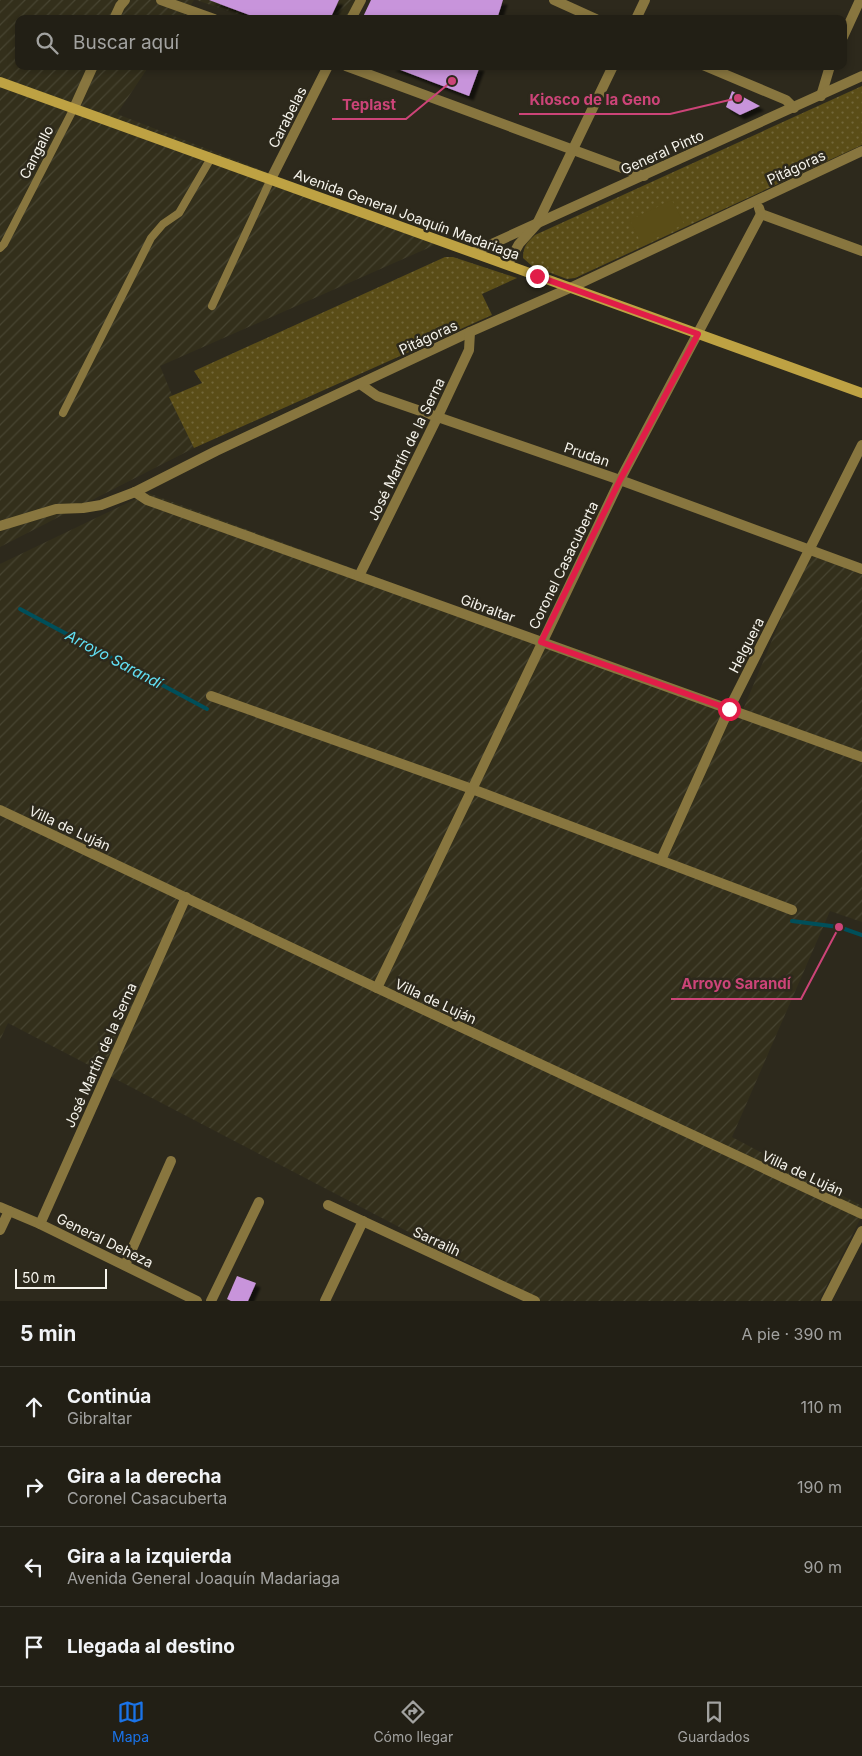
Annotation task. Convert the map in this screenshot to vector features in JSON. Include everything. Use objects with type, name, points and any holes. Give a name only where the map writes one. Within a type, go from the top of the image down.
[{"type":"main road","name":"Avenida General Joaquín Madariaga","points":[[0,82],[862,393]]},
{"type":"street","points":[[116,15],[124,0]]},
{"type":"street","points":[[161,0],[203,15]]},
{"type":"street","points":[[354,15],[361,0]]},
{"type":"street","points":[[554,0],[587,15]]},
{"type":"street","points":[[638,15],[645,0]]},
{"type":"street","points":[[847,28],[860,0]]},
{"type":"street","name":"Cangallo","points":[[74,108],[91,70]]},
{"type":"street","name":"Carabelas","points":[[271,179],[326,70]]},
{"type":"street","points":[[357,70],[573,148],[644,176]]},
{"type":"street","points":[[508,264],[519,244],[537,224],[611,70]]},
{"type":"street","points":[[715,70],[786,100],[794,108]]},
{"type":"street","points":[[820,96],[829,70]]},
{"type":"street","name":"General Pinto","points":[[474,252],[862,76]]},
{"type":"street","name":"Pitágoras","points":[[0,526],[56,509],[101,505],[135,492],[216,451],[862,151]]},
{"type":"street","points":[[756,201],[761,214],[862,251]]},
{"type":"street","name":"Coronel Casacuberta","points":[[377,988],[620,480],[761,214]]},
{"type":"street","name":"José Martín de la Serna","points":[[359,576],[469,350],[470,332]]},
{"type":"street","name":"Prudan","points":[[360,384],[377,396],[620,480],[862,570]]},
{"type":"street","name":"Helguera","points":[[661,860],[729,709],[862,445]]},
{"type":"street","name":"Gibraltar","points":[[135,492],[148,500],[862,757]]},
{"type":"street","points":[[211,696],[472,789],[792,910]]},
{"type":"street","name":"Villa de Luján","points":[[0,810],[862,1214]]},
{"type":"street","name":"José Martín de la Serna","points":[[40,1224],[186,897]]},
{"type":"street","points":[[125,1265],[171,1161]]},
{"type":"street","points":[[211,1301],[259,1202]]},
{"type":"street","name":"Sarrailh","points":[[328,1205],[535,1301]]},
{"type":"street","points":[[0,1230],[4,1209]]},
{"type":"street","name":"General Deheza","points":[[4,1209],[40,1224],[197,1301]]},
{"type":"street","points":[[325,1301],[363,1221]]},
{"type":"street","points":[[826,1301],[862,1231]]},
{"type":"lane","name":"Cangallo","points":[[0,248],[4,244],[74,108]]},
{"type":"lane","points":[[63,413],[151,238],[163,224],[179,213],[211,158]]},
{"type":"lane","points":[[212,306],[271,179]]},
{"type":"shaded area","points":[[0,0],[194,0],[185,15],[15,15],[15,70],[146,70],[117,114],[444,241],[160,366],[194,448],[0,547]]},
{"type":"shaded area","points":[[196,0],[365,0],[359,15],[240,15]]},
{"type":"shaded area","points":[[862,86],[862,145],[575,278],[567,279],[532,266],[523,258],[526,245],[535,235]]},
{"type":"shaded area","points":[[672,200],[684,224],[642,245],[630,220]]},
{"type":"shaded area","points":[[445,257],[453,257],[517,278],[482,294],[492,315],[194,448],[169,397],[202,383],[194,371]]},
{"type":"shaded area","points":[[148,493],[742,712],[809,552],[862,572],[862,922],[830,911],[732,1137],[862,1206],[862,1215],[819,1301],[541,1301],[8,1023],[0,1040],[0,564]]},
{"type":"building","points":[[209,0],[339,0],[332,15],[249,15]]},
{"type":"building","points":[[371,0],[503,0],[498,15],[364,15]]},
{"type":"building","points":[[401,70],[479,70],[469,96]]},
{"type":"building","points":[[732,91],[760,106],[740,115],[726,107]]},
{"type":"building","points":[[237,1276],[256,1283],[248,1301],[231,1301],[227,1299]]},
{"type":"waterway","name":"Arroyo Sarandí","points":[[20,609],[207,709]]},
{"type":"waterway","name":"Arroyo Sarandí","points":[[792,921],[839,927],[862,935]]},
{"type":"place","name":"Teplast","points":[[452,81]]},
{"type":"place","name":"Kiosco de la Geno","points":[[738,98]]},
{"type":"place","name":"Arroyo Sarandí","points":[[839,927]]},
{"type":"route","points":[[537,276],[698,334],[620,480],[541,642],[729,709]]}]
